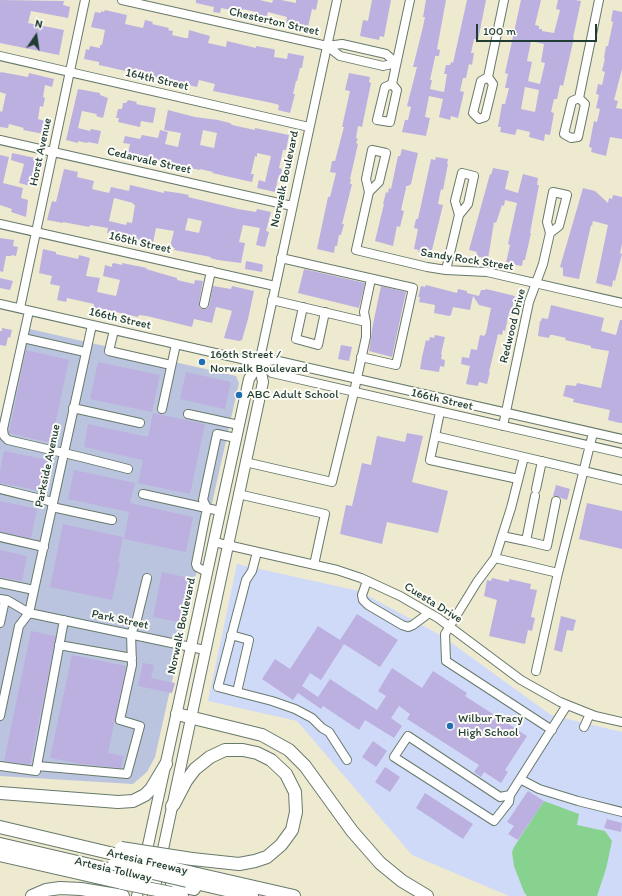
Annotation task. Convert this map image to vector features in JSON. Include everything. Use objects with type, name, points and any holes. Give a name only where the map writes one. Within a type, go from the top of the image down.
[{"type":"highway","points":[[177,714],[262,735],[288,750],[305,766],[352,831],[380,863],[402,881],[427,896]]},
{"type":"highway","points":[[0,827],[58,840],[118,856],[192,859],[239,864],[267,857],[281,845],[292,830],[296,812],[295,792],[286,774],[271,760],[256,753],[243,750],[225,750],[210,757],[195,769],[186,781],[172,806]]},
{"type":"highway","points":[[0,793],[118,802],[133,801],[151,789],[166,764]]},
{"type":"highway","name":"Artesia Tollway","points":[[0,839],[118,856]]},
{"type":"highway","name":"Artesia Tollway","points":[[0,844],[124,878]]},
{"type":"highway","points":[[0,856],[124,878],[175,891],[226,896]]},
{"type":"highway","name":"Artesia Freeway","points":[[118,856],[188,877],[294,896]]},
{"type":"highway","points":[[188,877],[252,896]]},
{"type":"highway","points":[[32,896],[46,890],[60,888],[121,896]]},
{"type":"main road","name":"Norwalk Boulevard","points":[[138,896],[249,379],[259,363]]},
{"type":"main road","name":"Norwalk Boulevard","points":[[153,896],[262,382],[259,363]]},
{"type":"street","name":"Horst Avenue","points":[[20,308],[85,0]]},
{"type":"street","name":"Chesterton Street","points":[[122,0],[327,46]]},
{"type":"street","name":"Norwalk Boulevard","points":[[259,363],[337,0]]},
{"type":"street","points":[[392,84],[410,0]]},
{"type":"street","points":[[488,77],[504,0]]},
{"type":"street","points":[[579,98],[599,0]]},
{"type":"street","points":[[327,46],[342,44],[386,54],[396,64]]},
{"type":"street","points":[[327,46],[340,56],[383,66],[396,64]]},
{"type":"street","name":"164th Street","points":[[0,56],[309,127]]},
{"type":"street","name":"Cedarvale Street","points":[[0,140],[292,206]]},
{"type":"street","points":[[372,150],[386,153],[379,182],[369,192],[366,179],[372,150]]},
{"type":"street","name":"Sandy Rock Street","points":[[369,192],[356,250],[427,267],[446,270],[487,272],[622,303]]},
{"type":"street","points":[[446,270],[459,215]]},
{"type":"street","name":"165th Street","points":[[0,224],[275,286]]},
{"type":"street","name":"Redwood Drive","points":[[503,426],[529,302],[543,264],[550,233]]},
{"type":"street","points":[[281,258],[413,288],[396,365],[361,357]]},
{"type":"street","points":[[204,304],[211,271]]},
{"type":"street","points":[[245,462],[331,484],[366,337],[364,312],[371,278]]},
{"type":"street","points":[[272,300],[366,322]]},
{"type":"street","name":"166th Street","points":[[0,304],[259,363],[274,360],[622,439]]},
{"type":"street","points":[[303,308],[296,339],[318,345],[325,312]]},
{"type":"street","points":[[29,310],[3,429],[4,436],[8,440],[128,469]]},
{"type":"street","name":"Parkside Avenue","points":[[29,613],[92,325]]},
{"type":"street","points":[[114,330],[109,351],[172,365]]},
{"type":"street","points":[[24,338],[85,352]]},
{"type":"street","points":[[162,409],[176,344]]},
{"type":"street","name":"166th Street","points":[[259,363],[272,373],[622,453]]},
{"type":"street","points":[[73,408],[140,423]]},
{"type":"street","points":[[440,412],[430,460],[518,479]]},
{"type":"street","points":[[188,414],[239,426]]},
{"type":"street","points":[[536,671],[558,573],[593,433]]},
{"type":"street","points":[[207,572],[197,567],[196,564],[207,508],[203,500],[217,434],[236,438]]},
{"type":"street","points":[[435,436],[622,480]]},
{"type":"street","points":[[524,457],[495,558],[477,582],[445,634],[446,661],[552,730]]},
{"type":"street","points":[[526,541],[542,461]]},
{"type":"street","points":[[0,489],[112,520]]},
{"type":"street","points":[[143,494],[220,511]]},
{"type":"street","points":[[238,494],[325,511],[314,565]]},
{"type":"street","points":[[502,536],[547,546],[556,501]]},
{"type":"street","points":[[0,537],[44,546]]},
{"type":"street","name":"Cuesta Drive","points":[[214,542],[337,570],[367,581],[400,596],[449,626],[521,680],[567,705],[590,714],[622,722]]},
{"type":"street","points":[[257,552],[252,571],[246,580],[218,688],[272,701],[295,709],[312,718],[322,728],[329,732],[347,760]]},
{"type":"street","points":[[495,558],[558,573]]},
{"type":"street","points":[[37,766],[127,774],[140,726],[120,720],[132,665],[131,634],[137,619],[147,578]]},
{"type":"street","points":[[367,581],[362,595],[363,600],[379,612],[402,625],[408,627],[413,625],[428,613]]},
{"type":"street","points":[[0,583],[34,590]]},
{"type":"street","points":[[0,623],[2,599]]},
{"type":"street","name":"Park Street","points":[[2,599],[29,613],[205,650]]},
{"type":"street","points":[[0,716],[19,626],[29,613]]},
{"type":"street","points":[[0,766],[36,771],[64,620]]},
{"type":"street","points":[[231,635],[249,640],[237,692]]},
{"type":"street","points":[[59,645],[132,658]]},
{"type":"street","points":[[510,795],[500,797],[408,736],[394,757],[494,821],[509,802],[510,795],[567,705]]},
{"type":"street","points":[[584,727],[590,714]]},
{"type":"street","points":[[520,779],[539,789],[560,796],[622,812]]},
{"type":"shaded area","points":[[21,327],[236,376],[239,383],[155,757],[147,772],[133,784],[0,776],[0,419]]},
{"type":"shaded area","name":"Wilbur Tracy High School","points":[[237,564],[359,591],[442,636],[551,715],[622,732],[622,896],[509,896],[412,855],[297,721],[208,701]]},
{"type":"green space","points":[[544,801],[579,814],[577,825],[605,831],[612,841],[606,869],[597,896],[527,896],[524,892],[514,866],[512,852]]},
{"type":"building","points":[[0,0],[64,1],[63,5],[70,7],[68,18],[31,11],[28,23],[64,30],[59,55],[0,43]]},
{"type":"building","points":[[196,0],[260,0],[272,3],[273,0],[281,0],[296,3],[296,0],[318,0],[316,10],[312,9],[306,32],[295,29],[296,25],[286,23],[287,17],[268,12],[266,19],[258,17],[259,15],[256,15],[256,12],[243,9],[231,10],[221,8],[220,13],[213,12],[214,7],[196,3]]},
{"type":"building","points":[[372,0],[391,0],[384,37],[380,36],[379,40],[360,36],[363,20],[368,21]]},
{"type":"building","points":[[426,0],[446,0],[437,49],[440,50],[439,56],[435,56],[430,80],[432,80],[430,89],[444,92],[447,74],[444,74],[446,65],[450,65],[451,62],[453,63],[467,0],[486,0],[478,40],[474,39],[471,53],[474,53],[472,65],[469,64],[466,78],[463,78],[460,91],[464,92],[458,118],[451,116],[450,120],[439,117],[443,99],[429,96],[425,117],[430,118],[426,136],[402,132],[405,120],[408,120],[411,107],[407,106],[417,67],[413,67],[425,17],[423,17]]},
{"type":"building","points":[[521,0],[541,0],[535,25],[539,26],[539,29],[542,29],[542,31],[554,33],[560,10],[556,9],[558,0],[581,1],[563,86],[560,85],[557,99],[554,99],[551,112],[554,113],[550,135],[545,134],[544,141],[529,137],[530,132],[517,129],[515,135],[500,132],[501,127],[498,127],[502,104],[505,104],[509,88],[505,88],[508,74],[505,73]],"holes":[[[531,41],[544,44],[541,62],[545,63],[540,84],[528,81],[532,62],[527,61]],[[525,87],[539,90],[535,112],[521,109]]]},
{"type":"building","points":[[105,10],[127,15],[125,24],[143,28],[145,20],[153,22],[152,24],[169,28],[168,30],[173,31],[172,35],[188,38],[189,30],[210,36],[208,43],[226,47],[227,41],[256,48],[256,46],[273,49],[275,50],[274,57],[287,59],[288,53],[304,56],[302,68],[300,68],[296,81],[293,94],[295,94],[290,113],[278,110],[279,105],[272,103],[213,91],[215,84],[199,80],[197,87],[99,65],[99,62],[84,59],[86,49],[89,50],[90,46],[100,48],[100,45],[102,45],[105,30],[91,27],[95,12],[101,13],[101,11],[104,12]]},
{"type":"building","points":[[613,10],[622,12],[622,69],[614,100],[618,101],[616,108],[622,109],[622,139],[610,137],[606,156],[591,152],[592,148],[589,147],[594,121],[597,122],[600,109],[596,108],[599,95],[596,94],[598,84],[602,85],[605,72],[602,71],[606,46],[608,46],[613,22],[611,21]]},
{"type":"building","points":[[1,72],[28,77],[29,73],[54,79],[52,87],[45,85],[43,107],[40,106],[38,119],[45,121],[44,134],[23,130],[24,128],[9,124],[8,128],[0,127],[0,111],[2,112],[6,94],[0,92]]},
{"type":"building","points":[[349,73],[370,77],[369,82],[371,83],[362,127],[358,126],[356,138],[358,139],[356,143],[358,144],[350,179],[350,184],[352,184],[342,224],[344,224],[341,235],[339,235],[337,246],[335,246],[334,253],[317,249],[328,197],[330,197],[336,173],[330,172],[332,161],[335,161],[344,127],[342,127],[350,91],[345,90]]},
{"type":"building","points":[[78,89],[100,93],[100,95],[108,98],[103,118],[96,116],[97,114],[82,111],[78,128],[90,131],[91,129],[101,131],[98,144],[78,141],[78,143],[66,140]]},
{"type":"building","points":[[128,100],[137,102],[136,104],[156,108],[153,123],[141,121],[140,127],[118,122],[119,118],[116,118],[118,109],[122,109],[123,103],[126,103]]},
{"type":"building","points":[[168,110],[195,117],[218,120],[255,130],[255,128],[289,135],[286,150],[283,150],[279,168],[282,169],[280,179],[278,178],[275,192],[257,188],[259,180],[265,182],[271,156],[257,153],[251,174],[254,174],[252,182],[200,169],[174,165],[174,163],[143,158],[144,156],[128,153],[130,144],[123,143],[125,136],[140,139],[142,135],[158,138],[160,130],[168,132],[165,144],[178,147],[181,133],[164,130]],"holes":[[[203,130],[217,133],[214,148],[200,145]]]},
{"type":"building","points":[[402,149],[418,153],[411,184],[406,186],[401,210],[404,211],[400,227],[397,226],[393,246],[375,241],[386,192],[388,193],[389,188],[391,189],[398,156],[400,156]]},
{"type":"building","points":[[12,153],[35,158],[30,186],[19,183],[24,164],[11,160]]},
{"type":"building","points":[[0,155],[9,157],[3,183],[23,188],[21,198],[28,200],[26,217],[11,212],[12,209],[0,205]]},
{"type":"building","points":[[436,157],[448,159],[448,164],[443,190],[441,189],[438,204],[443,205],[430,254],[418,252],[419,250],[414,249],[418,229],[414,228],[416,219],[418,219],[431,159],[435,160]]},
{"type":"building","points":[[493,168],[509,171],[505,189],[518,193],[523,174],[538,178],[537,185],[539,185],[531,233],[525,260],[523,260],[522,266],[506,263],[510,245],[508,244],[517,203],[505,200],[504,206],[502,205],[496,223],[494,222],[488,259],[476,256],[477,252],[469,250]]},
{"type":"building","points":[[64,169],[78,172],[77,177],[94,181],[92,189],[109,193],[111,187],[129,191],[130,185],[164,193],[164,191],[189,195],[188,197],[238,209],[256,212],[257,209],[271,212],[266,231],[269,232],[265,247],[256,245],[260,228],[243,225],[239,242],[245,243],[241,263],[218,260],[210,258],[211,257],[174,250],[175,248],[170,247],[174,231],[156,228],[153,243],[107,233],[108,228],[90,225],[89,227],[47,220],[52,201],[56,202]],"holes":[[[114,198],[133,203],[135,205],[132,223],[127,222],[126,225],[109,221]],[[188,218],[202,221],[199,233],[185,230]]]},
{"type":"building","points":[[583,188],[595,191],[608,203],[609,198],[612,199],[613,195],[622,197],[622,244],[620,253],[622,254],[612,287],[596,283],[608,225],[593,221],[579,279],[563,276],[563,268],[560,267]]},
{"type":"building","points":[[0,238],[14,240],[13,246],[18,247],[16,256],[6,256],[3,272],[0,271]]},
{"type":"building","points":[[43,249],[56,252],[56,254],[78,259],[79,255],[90,258],[86,276],[100,278],[97,292],[116,296],[120,280],[103,276],[105,265],[112,267],[112,264],[114,263],[147,268],[146,269],[177,278],[177,280],[194,284],[195,280],[203,281],[199,303],[200,308],[203,309],[206,309],[209,306],[213,286],[231,289],[232,286],[254,291],[242,340],[239,341],[224,338],[232,311],[216,307],[212,323],[194,319],[192,327],[147,316],[139,315],[138,317],[103,309],[102,311],[93,309],[94,304],[67,298],[66,302],[57,300],[60,286],[50,284],[52,276],[39,273]]},
{"type":"building","points":[[246,261],[263,265],[262,272],[245,269]]},
{"type":"building","points":[[304,269],[365,283],[359,308],[298,293]]},
{"type":"building","points":[[0,278],[13,281],[10,290],[0,288]]},
{"type":"building","points":[[426,285],[457,293],[458,289],[479,296],[481,290],[486,289],[515,296],[505,331],[503,330],[502,335],[498,334],[487,384],[479,382],[478,386],[466,384],[470,366],[461,364],[462,357],[469,358],[471,349],[477,350],[480,335],[484,336],[486,333],[491,308],[479,305],[473,296],[470,310],[453,307],[451,315],[449,316],[434,313],[435,305],[419,302],[420,297],[418,297],[421,286],[425,287]]},
{"type":"building","points":[[381,286],[406,292],[392,357],[369,351]]},
{"type":"building","points":[[551,305],[604,318],[601,331],[616,335],[620,320],[622,320],[622,423],[608,420],[610,410],[573,402],[574,399],[563,396],[566,385],[576,386],[577,383],[601,388],[609,351],[591,348],[591,346],[565,340],[566,338],[553,335],[550,335],[549,338],[538,336],[540,321],[542,318],[548,319]]},
{"type":"building","points":[[2,328],[12,330],[10,338],[8,337],[6,346],[0,345],[0,331],[2,331]]},
{"type":"building","points":[[435,335],[445,337],[441,354],[441,359],[445,360],[444,367],[440,366],[439,372],[420,369],[426,340],[429,341],[430,337],[434,338]]},
{"type":"building","points":[[341,345],[352,347],[349,361],[338,359]]},
{"type":"building","points":[[26,350],[69,360],[51,443],[9,433]]},
{"type":"building","points":[[98,362],[160,375],[152,412],[90,399]]},
{"type":"building","points":[[186,372],[231,382],[225,409],[180,399]]},
{"type":"building","points":[[153,413],[205,424],[190,494],[138,483],[143,460],[84,447],[88,424],[148,437]]},
{"type":"building","points":[[407,433],[423,436],[412,482],[448,491],[438,533],[387,522],[382,544],[340,534],[346,505],[352,506],[362,463],[371,465],[377,436],[405,442]]},
{"type":"building","points":[[4,451],[48,460],[41,491],[0,483],[0,472]]},
{"type":"building","points":[[74,470],[135,483],[130,503],[193,517],[186,552],[124,539],[129,512],[68,499]]},
{"type":"building","points":[[556,485],[570,489],[567,500],[553,496]]},
{"type":"building","points":[[0,501],[37,509],[31,538],[0,532]]},
{"type":"building","points":[[587,503],[622,511],[622,549],[579,539]]},
{"type":"building","points":[[63,524],[123,537],[118,563],[120,563],[112,600],[50,587]]},
{"type":"building","points":[[0,550],[27,556],[22,581],[0,577]]},
{"type":"building","points":[[162,572],[189,578],[179,622],[153,617]]},
{"type":"building","points":[[492,578],[509,582],[509,579],[531,584],[530,589],[537,590],[531,617],[535,618],[532,631],[528,630],[525,644],[489,636],[497,600],[484,596],[487,580],[491,581]]},
{"type":"building","points":[[357,614],[398,640],[380,667],[344,644],[321,680],[310,673],[302,686],[318,697],[330,679],[377,710],[386,696],[378,691],[392,668],[422,688],[433,671],[467,693],[465,696],[527,736],[505,770],[508,772],[501,783],[484,772],[481,777],[474,772],[479,765],[407,719],[410,714],[399,706],[391,718],[402,726],[394,738],[365,720],[359,730],[323,706],[321,709],[298,693],[293,700],[262,679],[275,659],[290,669],[318,626],[340,640]]},
{"type":"building","points":[[561,616],[576,620],[573,631],[567,630],[562,652],[554,650]]},
{"type":"building","points":[[31,631],[56,636],[30,765],[4,761]]},
{"type":"building","points":[[72,655],[126,666],[108,753],[124,756],[121,768],[81,764],[50,758]]},
{"type":"building","points":[[143,663],[154,665],[151,678],[175,683],[172,693],[138,686]]},
{"type":"building","points":[[373,741],[387,751],[376,767],[362,757]]},
{"type":"building","points":[[385,767],[400,777],[390,792],[375,782]]},
{"type":"building","points":[[528,791],[544,801],[518,840],[508,834],[514,826],[507,822]]},
{"type":"building","points":[[425,793],[473,824],[463,839],[416,808]]},
{"type":"building","points":[[607,819],[622,823],[621,832],[604,828]]},
{"type":"place","name":"166th Street / Norwalk Boulevard","points":[[202,362]]},
{"type":"place","name":"ABC Adult School","points":[[239,395]]},
{"type":"place","name":"Wilbur Tracy High School","points":[[450,726]]}]
